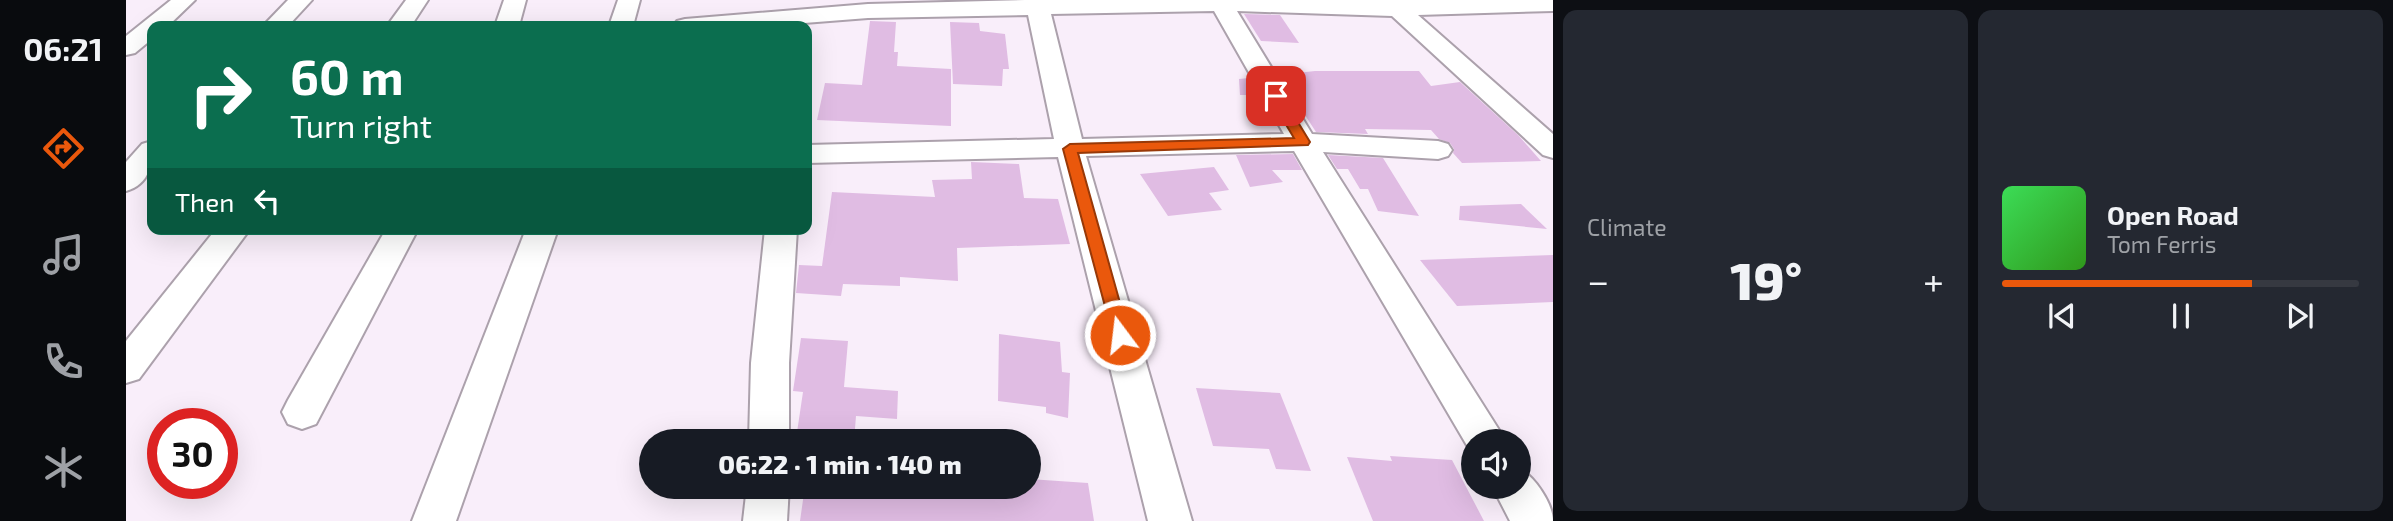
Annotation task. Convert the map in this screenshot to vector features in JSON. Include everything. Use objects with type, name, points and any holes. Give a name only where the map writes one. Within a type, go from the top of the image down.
[{"type":"street","points":[[157,21],[184,0]]},
{"type":"street","points":[[280,21],[300,0]]},
{"type":"street","points":[[402,21],[417,0]]},
{"type":"street","points":[[509,21],[515,0]]},
{"type":"street","points":[[623,21],[629,0]]},
{"type":"street","points":[[1221,2],[1303,142],[1479,429]]},
{"type":"street","points":[[803,21],[867,6],[1221,2],[1553,5]]},
{"type":"street","points":[[1036,4],[1070,149],[1170,521]]},
{"type":"street","points":[[1391,4],[1553,149]]},
{"type":"street","points":[[126,48],[147,29]]},
{"type":"street","points":[[812,154],[1303,142],[1438,150]]},
{"type":"street","points":[[126,147],[147,149]]},
{"type":"street","points":[[126,181],[147,155]]},
{"type":"street","points":[[126,368],[228,235]]},
{"type":"street","points":[[302,412],[399,235]]},
{"type":"street","points":[[434,521],[540,235]]},
{"type":"street","points":[[769,429],[770,363],[781,235]]},
{"type":"street","points":[[765,521],[767,499]]},
{"type":"street","points":[[1521,499],[1534,521]]},
{"type":"building","points":[[1244,14],[1280,15],[1299,43],[1261,41]]},
{"type":"building","points":[[870,21],[896,22],[894,52],[898,52],[897,66],[951,69],[951,126],[817,120],[825,83],[862,85]]},
{"type":"building","points":[[950,22],[979,23],[980,31],[1005,34],[1009,69],[1003,69],[1002,86],[953,84]]},
{"type":"building","points":[[1315,71],[1419,71],[1431,86],[1460,82],[1518,135],[1541,161],[1462,163],[1453,153],[1454,149],[1450,143],[1439,139],[1431,130],[1365,129],[1368,134],[1316,132],[1279,75]]},
{"type":"building","points":[[1249,78],[1259,95],[1240,95],[1239,79]]},
{"type":"building","points":[[1293,154],[1302,170],[1272,170],[1283,182],[1250,187],[1236,155]]},
{"type":"building","points":[[1328,155],[1383,158],[1419,216],[1378,211],[1368,189],[1360,189],[1348,169],[1337,169]]},
{"type":"building","points":[[971,162],[1019,164],[1024,198],[1058,199],[1070,244],[957,248],[958,281],[900,277],[900,286],[843,284],[841,296],[796,293],[799,265],[822,266],[832,192],[935,197],[932,180],[972,179]]},
{"type":"building","points":[[1214,167],[1229,190],[1209,193],[1222,210],[1168,216],[1140,174]]},
{"type":"building","points":[[1521,204],[1547,229],[1459,220],[1460,206]]},
{"type":"building","points":[[1553,255],[1553,302],[1457,306],[1420,260]]},
{"type":"building","points":[[999,334],[1060,342],[1062,372],[1070,373],[1068,418],[1046,413],[1046,407],[998,401]]},
{"type":"building","points":[[801,338],[848,341],[844,387],[898,391],[897,419],[856,416],[855,429],[797,429],[803,392],[793,391]]},
{"type":"building","points":[[1196,388],[1280,393],[1311,471],[1276,469],[1269,449],[1213,446]]},
{"type":"building","points":[[1390,456],[1452,460],[1461,477],[1461,499],[1472,499],[1484,521],[1373,521],[1347,457],[1392,461]]},
{"type":"building","points":[[1041,480],[1088,483],[1094,521],[800,521],[803,499],[1041,499]]},
{"type":"route","points":[[1120,335],[1070,149],[1303,142],[1276,96]]}]
